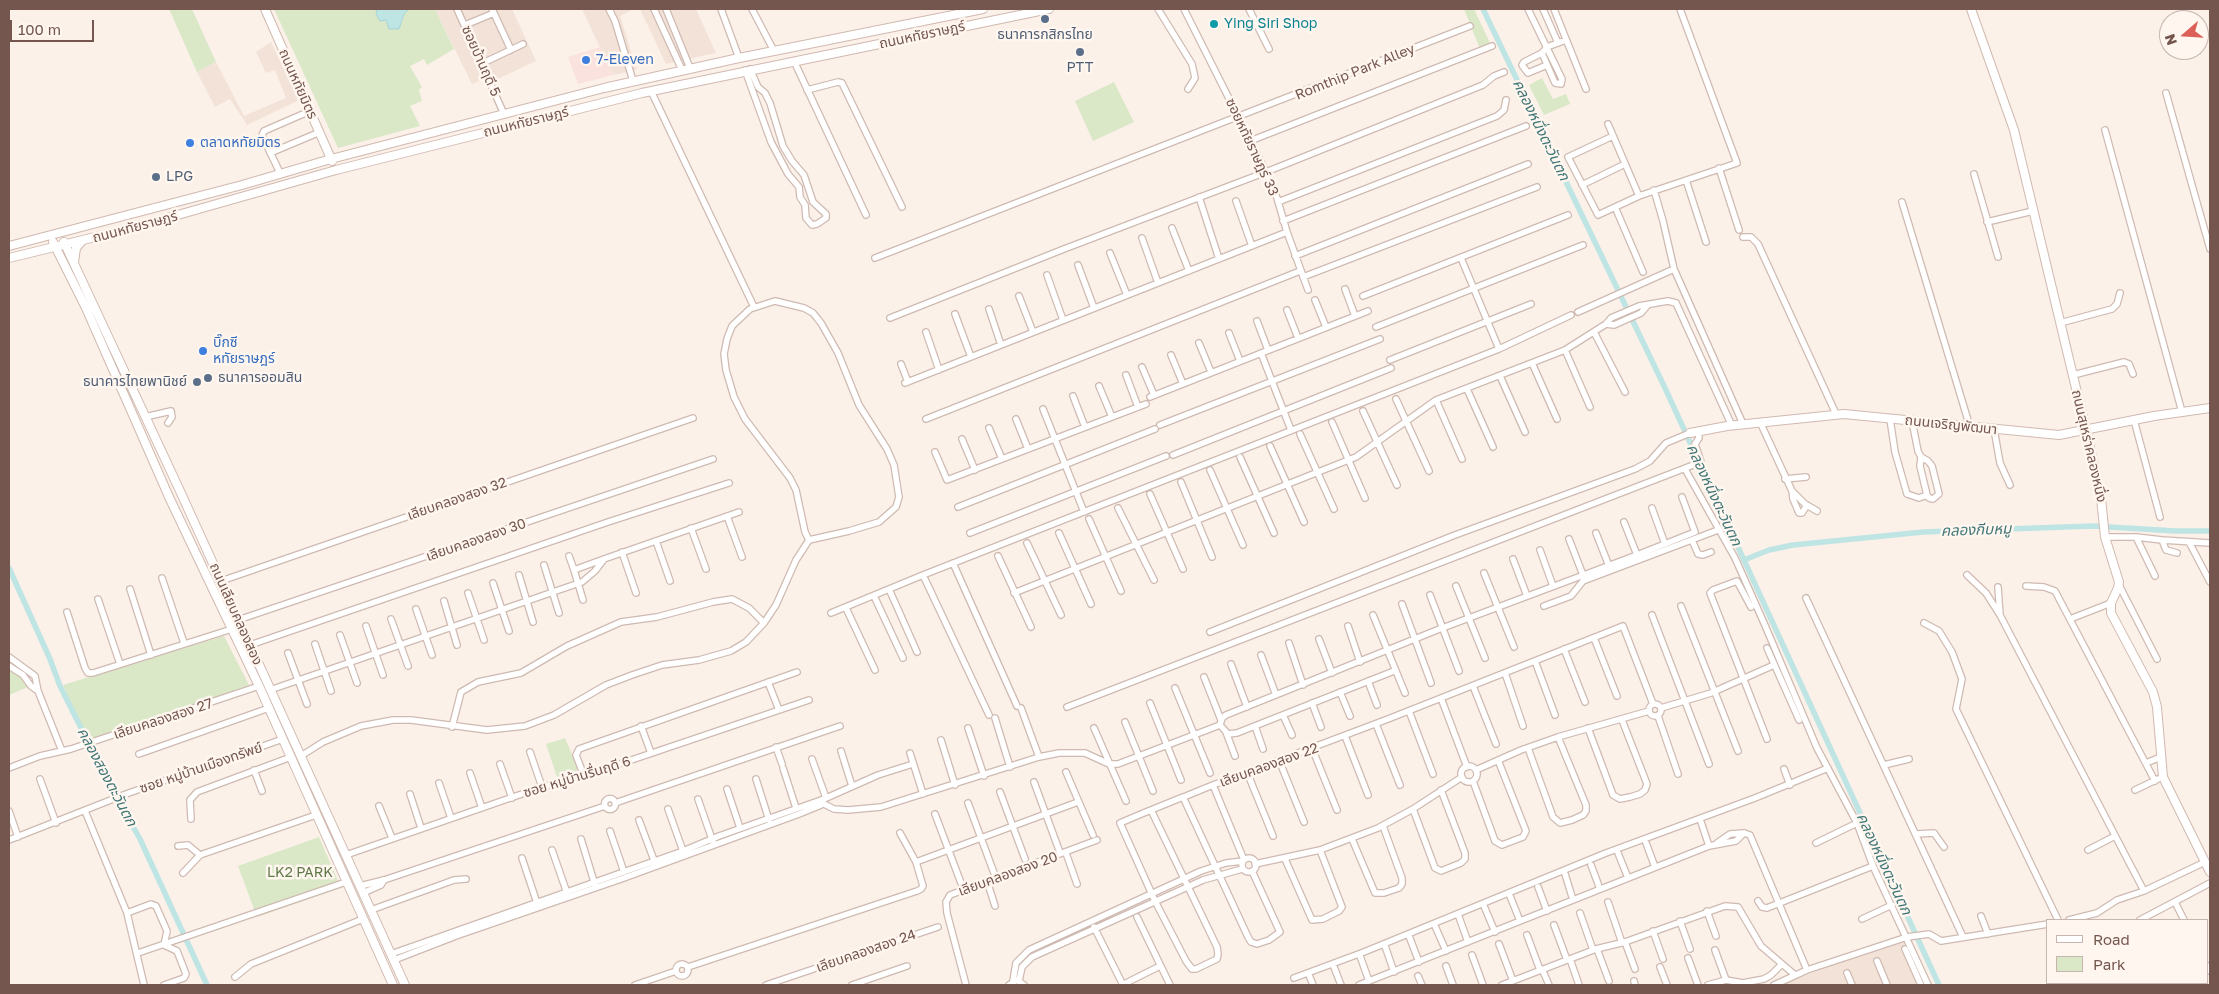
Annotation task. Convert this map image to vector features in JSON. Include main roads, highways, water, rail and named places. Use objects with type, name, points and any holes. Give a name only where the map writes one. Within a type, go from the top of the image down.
[{"type":"main road","name":"ถนนหทัยมิตร","points":[[265,9],[336,170]]},
{"type":"main road","name":"ถนนหทัยราษฎร์","points":[[9,246],[331,159],[633,81],[977,9]]},
{"type":"main road","name":"ถนนหทัยราษฎร์","points":[[9,258],[82,241],[336,170],[651,91],[1049,9]]},
{"type":"main road","name":"ถนนสุเหร่าคลองหนึ่ง","points":[[1971,9],[2014,130],[2086,430],[2104,513],[2105,537],[2119,585],[2111,603],[2111,613],[2153,692],[2157,707],[2161,757],[2159,779],[2210,872]]},
{"type":"main road","name":"ถนนเลียบคลองสอง","points":[[62,233],[65,244],[146,416],[405,985]]},
{"type":"main road","name":"ถนนเลียบคลองสอง","points":[[50,236],[259,686],[363,918],[390,984]]},
{"type":"main road","points":[[74,262],[76,248],[82,241]]},
{"type":"main road","points":[[44,249],[63,261]]},
{"type":"main road","name":"ถนนเจริญพัฒนา","points":[[1694,432],[1743,424],[1836,414],[1863,415],[2059,435],[2134,420],[2210,408]]},
{"type":"main road","points":[[170,497],[180,491]]},
{"type":"water","points":[[377,9],[409,9],[404,14],[399,29],[389,29],[386,20],[380,21],[376,14]]},
{"type":"waterway","name":"คลองหนึ่งตะวันตก","points":[[1483,9],[1665,388],[1939,985]]},
{"type":"waterway","name":"คลองกีบหมู","points":[[1744,560],[1769,550],[1793,545],[1923,532],[2093,526],[2210,531]]},
{"type":"waterway","name":"คลองสองตะวันตก","points":[[9,568],[50,659],[60,686],[109,784],[140,839],[207,985]]},
{"type":"place","name":"ธนาคารกสิกรไทย","points":[[1045,19]]},
{"type":"place","name":"Ying Siri Shop","points":[[1214,24]]},
{"type":"place","name":"PTT","points":[[1080,52]]},
{"type":"place","name":"7-Eleven","points":[[586,60]]},
{"type":"place","name":"ตลาดหทัยมิตร","points":[[190,143]]},
{"type":"place","name":"LPG","points":[[156,177]]},
{"type":"place","name":"บิ๊กซี หทัยราษฎร์","points":[[203,351]]},
{"type":"place","name":"ธนาคารออมสิน","points":[[208,378]]},
{"type":"place","name":"ธนาคารไทยพานิชย์","points":[[197,382]]},
{"type":"park label","name":"LK2 PARK","points":[[300,873]]}]
